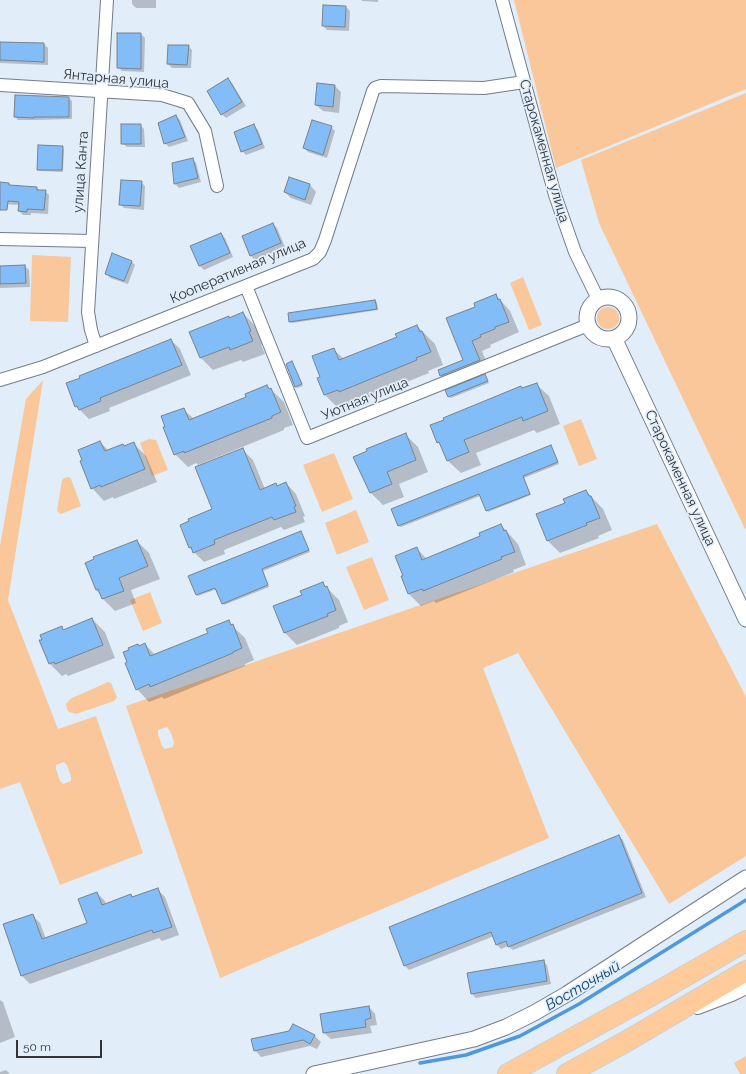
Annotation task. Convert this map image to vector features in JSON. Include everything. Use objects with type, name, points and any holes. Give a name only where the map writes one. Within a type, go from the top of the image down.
[{"type":"highway","points":[[508,1074],[661,990],[746,941]]},
{"type":"highway","points":[[567,1074],[746,972]]},
{"type":"street","name":"улица Канта","points":[[96,346],[90,330],[88,312],[107,0]]},
{"type":"street","name":"Старокаменная улица","points":[[502,0],[555,195],[575,252],[598,299]]},
{"type":"street","name":"Кооперативная улица","points":[[0,380],[43,367],[313,259],[320,252],[375,88],[381,86],[484,88],[524,82]]},
{"type":"street","name":"Янтарная улица","points":[[0,85],[162,95],[188,104],[204,131],[217,186]]},
{"type":"street","points":[[0,239],[92,241]]},
{"type":"street","name":"Уютная улица","points":[[246,286],[306,438],[588,325]]},
{"type":"street","points":[[606,296],[614,298],[622,302],[626,308],[629,316],[628,324],[624,332],[614,338],[605,339],[597,336],[591,331],[588,325],[586,319],[588,311],[592,304],[598,299],[606,296]]},
{"type":"street","name":"Старокаменная улица","points":[[614,338],[746,619]]},
{"type":"street","points":[[314,1074],[474,1039],[506,1027],[567,994],[746,878]]},
{"type":"street","points":[[674,1014],[700,1007],[746,988]]},
{"type":"shaded area","points":[[514,0],[746,0],[746,89],[556,168]]},
{"type":"shaded area","points":[[746,93],[745,529],[599,223],[581,160]]},
{"type":"shaded area","points":[[32,255],[71,257],[68,322],[30,321]]},
{"type":"shaded area","points":[[523,277],[542,325],[529,330],[510,283]]},
{"type":"shaded area","points":[[608,307],[616,310],[619,318],[616,326],[608,329],[600,326],[597,318],[600,310]]},
{"type":"shaded area","points":[[43,380],[8,600],[58,729],[96,716],[143,853],[60,885],[20,782],[0,789],[0,546],[26,399]],"holes":[[[64,762],[67,765],[71,781],[63,784],[60,781],[56,765]]]},
{"type":"shaded area","points":[[581,419],[597,459],[579,466],[563,426]]},
{"type":"shaded area","points":[[149,439],[156,440],[168,470],[152,476],[140,443]]},
{"type":"shaded area","points":[[334,453],[353,499],[322,512],[303,465]]},
{"type":"shaded area","points":[[69,477],[81,506],[61,514],[57,511],[62,480]]},
{"type":"shaded area","points":[[356,510],[369,542],[337,555],[325,523]]},
{"type":"shaded area","points":[[657,524],[746,697],[746,856],[669,904],[518,653],[483,668],[549,838],[220,978],[126,706]],"holes":[[[167,727],[174,742],[173,747],[165,749],[162,746],[158,730]]]},
{"type":"shaded area","points":[[372,557],[389,600],[364,610],[346,567]]},
{"type":"shaded area","points":[[150,592],[162,623],[143,631],[130,600]]},
{"type":"shaded area","points":[[108,682],[111,683],[117,697],[114,701],[76,714],[69,712],[66,704],[70,699]]},
{"type":"shaded area","points":[[746,1056],[746,1074],[740,1074],[734,1063]]},
{"type":"building","points":[[323,5],[346,6],[345,27],[322,26]]},
{"type":"building","points":[[117,33],[141,33],[141,69],[117,68]]},
{"type":"building","points":[[0,42],[44,43],[44,62],[0,60]]},
{"type":"building","points":[[168,45],[189,45],[187,65],[167,64]]},
{"type":"building","points":[[228,78],[242,102],[221,115],[207,91]]},
{"type":"building","points":[[317,83],[335,85],[333,107],[315,105]]},
{"type":"building","points":[[15,95],[69,97],[69,117],[14,117]]},
{"type":"building","points":[[176,115],[185,137],[164,144],[158,123]]},
{"type":"building","points":[[312,120],[332,126],[323,155],[303,148]]},
{"type":"building","points":[[121,124],[141,124],[141,144],[121,144]]},
{"type":"building","points":[[254,124],[262,144],[241,152],[234,132]]},
{"type":"building","points":[[38,145],[63,146],[62,170],[37,170]]},
{"type":"building","points":[[193,158],[198,178],[174,184],[172,163]]},
{"type":"building","points":[[289,177],[310,184],[305,200],[284,192]]},
{"type":"building","points":[[121,180],[142,181],[140,206],[119,205]]},
{"type":"building","points":[[0,182],[9,183],[9,185],[37,187],[37,190],[46,190],[44,210],[27,209],[27,212],[18,211],[19,202],[8,201],[7,210],[0,210]]},
{"type":"building","points":[[273,223],[281,243],[250,256],[242,236]]},
{"type":"building","points":[[221,233],[230,253],[199,266],[190,246]]},
{"type":"building","points":[[112,253],[132,261],[124,281],[105,274]]},
{"type":"building","points":[[25,265],[26,283],[0,284],[0,266]]},
{"type":"building","points":[[496,294],[498,300],[500,299],[509,322],[495,327],[495,329],[480,335],[481,337],[472,341],[480,360],[440,376],[438,370],[463,360],[446,318],[475,307],[474,303]]},
{"type":"building","points":[[375,300],[377,309],[289,322],[288,313]]},
{"type":"building","points":[[243,312],[251,331],[249,332],[253,341],[230,350],[229,347],[200,358],[189,332]]},
{"type":"building","points":[[417,325],[420,332],[422,331],[431,352],[416,358],[417,360],[339,392],[338,390],[324,395],[317,378],[320,377],[312,356],[334,348],[339,360],[397,337],[395,334]]},
{"type":"building","points":[[171,339],[182,365],[100,398],[101,401],[79,410],[77,406],[75,407],[66,383],[80,378],[79,376]]},
{"type":"building","points":[[292,361],[302,384],[295,387],[286,364]]},
{"type":"building","points":[[485,374],[488,381],[448,397],[445,390]]},
{"type":"building","points":[[537,383],[548,411],[523,421],[522,417],[464,440],[469,452],[447,461],[439,442],[437,443],[430,425],[444,420],[443,418],[521,386],[522,388]]},
{"type":"building","points":[[267,385],[269,389],[271,388],[281,412],[272,416],[272,418],[184,453],[184,451],[174,455],[163,427],[165,427],[161,416],[184,408],[189,420],[246,397],[245,394]]},
{"type":"building","points":[[406,433],[416,460],[387,472],[392,484],[370,493],[353,457],[367,451],[366,449]]},
{"type":"building","points":[[100,441],[105,451],[123,444],[124,446],[134,442],[145,469],[101,487],[100,485],[91,489],[80,461],[82,460],[78,450]]},
{"type":"building","points":[[551,445],[558,462],[523,476],[530,494],[486,511],[479,494],[398,526],[391,509]]},
{"type":"building","points":[[243,448],[260,490],[276,483],[277,486],[286,482],[296,506],[294,507],[296,512],[274,520],[272,517],[214,540],[215,544],[193,553],[191,547],[189,548],[180,525],[189,521],[188,519],[212,509],[195,467]]},
{"type":"building","points":[[586,490],[589,496],[591,496],[600,518],[586,523],[587,525],[547,541],[536,514],[565,503],[563,499]]},
{"type":"building","points":[[501,524],[504,531],[506,530],[515,552],[501,557],[502,559],[423,591],[422,589],[408,594],[395,556],[417,547],[422,560],[480,536],[479,533]]},
{"type":"building","points":[[301,531],[309,550],[262,569],[268,585],[222,604],[215,588],[196,595],[188,576]]},
{"type":"building","points":[[137,540],[148,566],[119,578],[124,591],[102,599],[98,589],[96,590],[85,563],[94,559],[93,557]]},
{"type":"building","points":[[323,582],[325,587],[327,586],[336,610],[327,614],[328,616],[284,633],[273,606],[302,595],[300,591]]},
{"type":"building","points":[[92,618],[103,645],[55,664],[54,662],[49,664],[39,640],[42,640],[40,635],[62,626],[63,630]]},
{"type":"building","points":[[229,620],[231,625],[233,624],[242,648],[150,687],[149,684],[136,690],[125,663],[127,662],[123,652],[129,650],[128,648],[145,643],[150,656],[208,633],[206,629]]},
{"type":"building","points":[[619,835],[642,893],[508,947],[506,941],[496,945],[491,932],[404,966],[389,927]]},
{"type":"building","points":[[158,888],[172,927],[153,933],[152,930],[21,976],[3,924],[33,914],[42,939],[87,923],[78,899],[97,892],[102,905],[131,894],[132,897]]},
{"type":"building","points":[[544,960],[547,981],[471,994],[467,973]]},
{"type":"building","points":[[369,1006],[371,1018],[365,1020],[366,1027],[323,1033],[320,1014]]},
{"type":"building","points":[[293,1024],[315,1035],[310,1044],[303,1040],[254,1051],[251,1039],[289,1031]]},
{"type":"waterway","name":"Восточный","points":[[420,1063],[466,1055],[520,1036],[579,1004],[746,900]]}]
